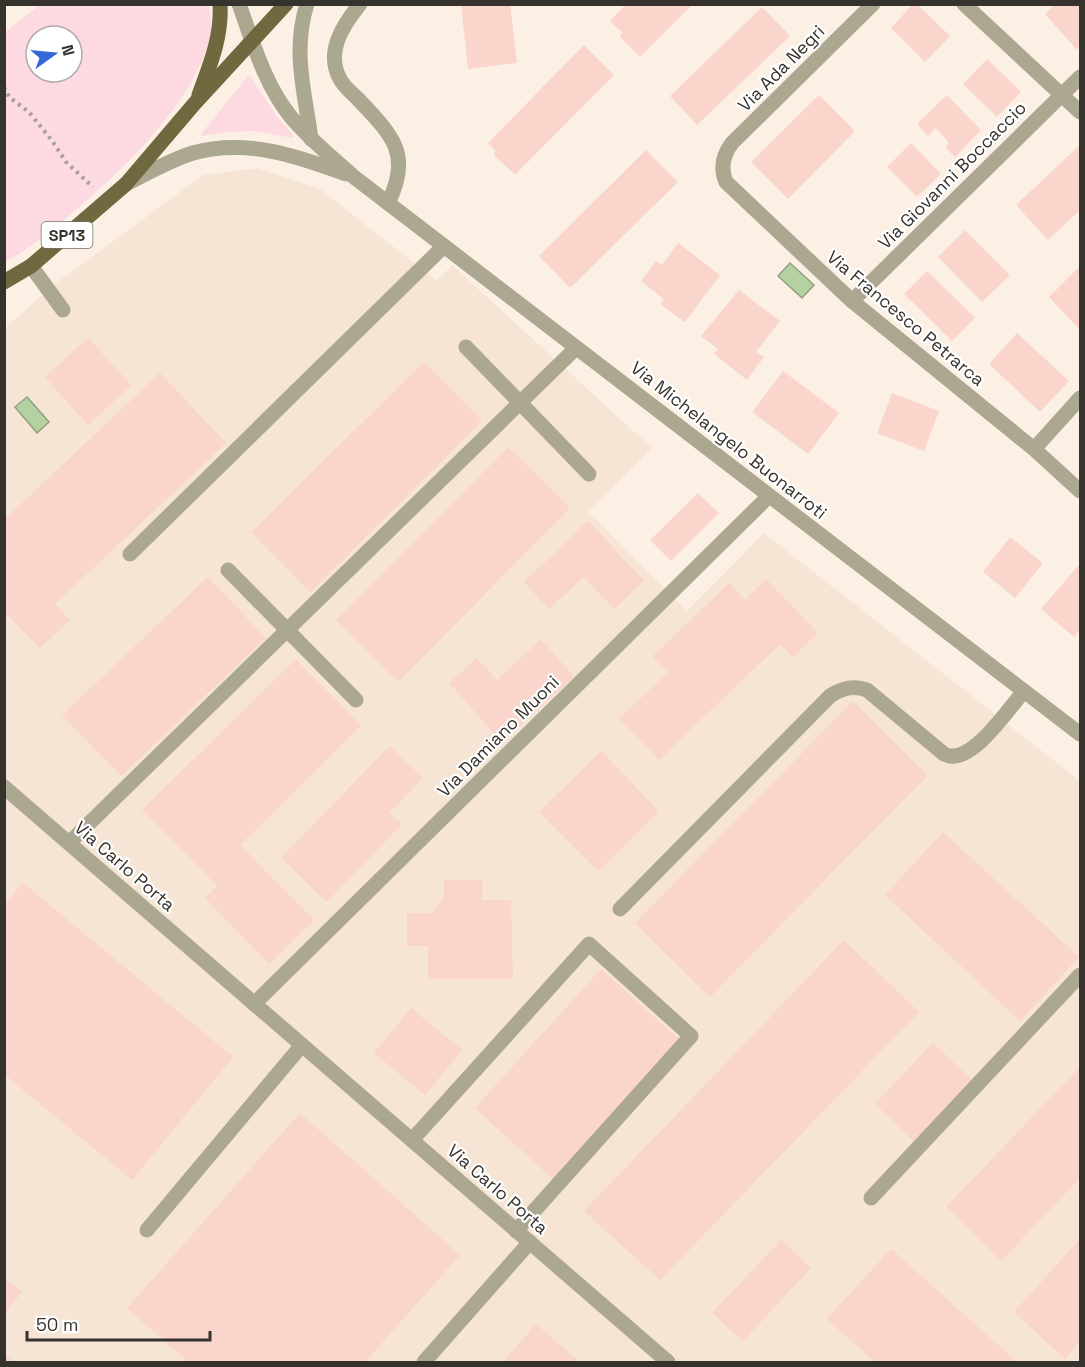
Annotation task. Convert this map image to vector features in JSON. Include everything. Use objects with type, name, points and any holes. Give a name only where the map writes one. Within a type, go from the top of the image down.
[{"type":"main road","name":"SP13","points":[[195,103],[215,55],[221,19],[220,4]]},
{"type":"main road","name":"SP13","points":[[4,282],[31,266],[126,184],[195,103],[286,4]]},
{"type":"street","name":"Via Michelangelo Buonarroti","points":[[239,4],[252,43],[267,77],[290,116],[311,139],[354,177],[1080,734]]},
{"type":"street","points":[[307,4],[298,45],[311,139]]},
{"type":"street","points":[[360,4],[345,22],[338,35],[335,50],[336,63],[339,78],[382,124],[392,137],[398,153],[397,187],[388,203]]},
{"type":"street","name":"Via Ada Negri","points":[[723,163],[732,143],[873,4]]},
{"type":"street","points":[[964,4],[1080,112]]},
{"type":"street","name":"Via Giovanni Boccaccio","points":[[852,301],[1080,77]]},
{"type":"street","name":"Via Michelangelo Buonarroti","points":[[126,184],[178,158],[224,148],[251,147],[284,153],[354,177]]},
{"type":"street","name":"Via Francesco Petrarca","points":[[723,163],[724,176],[730,188],[852,301],[1034,449],[1080,491]]},
{"type":"street","points":[[130,554],[444,246]]},
{"type":"street","points":[[31,266],[63,310]]},
{"type":"street","points":[[466,347],[589,474]]},
{"type":"street","points":[[69,843],[576,348]]},
{"type":"street","points":[[1034,449],[1080,398]]},
{"type":"street","name":"Via Damiano Muoni","points":[[254,1004],[769,496]]},
{"type":"street","points":[[228,570],[356,700]]},
{"type":"street","points":[[620,909],[838,690],[855,687],[867,690],[944,754],[954,757],[976,746],[1024,691]]},
{"type":"street","name":"Via Carlo Porta","points":[[4,788],[668,1362]]},
{"type":"street","points":[[412,1140],[589,944],[691,1036],[516,1231]]},
{"type":"street","points":[[871,1198],[1080,975]]},
{"type":"street","points":[[147,1230],[302,1045]]},
{"type":"street","points":[[424,1362],[530,1242]]},
{"type":"path","points":[[4,87],[9,97],[28,112],[53,142],[66,162],[106,201]]},
{"type":"shaded area","points":[[40,5],[208,5],[211,23],[207,48],[194,77],[165,121],[129,161],[71,214],[31,246],[5,262],[5,32]]},
{"type":"shaded area","points":[[250,76],[276,115],[294,136],[293,138],[253,131],[202,136],[201,134]]},
{"type":"shaded area","points":[[258,168],[320,189],[437,281],[452,265],[652,448],[589,512],[687,611],[764,533],[1080,781],[1080,1362],[5,1362],[4,329],[51,287],[203,175]]},
{"type":"shaded area","points":[[790,263],[814,285],[802,298],[778,276]]},
{"type":"shaded area","points":[[27,397],[49,422],[37,433],[15,407]]},
{"type":"building","points":[[461,4],[510,4],[517,63],[468,69]]},
{"type":"building","points":[[626,4],[693,4],[640,57],[620,37],[622,32],[610,21]]},
{"type":"building","points":[[913,4],[917,4],[950,36],[925,62],[891,28]]},
{"type":"building","points":[[1055,4],[1080,4],[1080,47],[1077,50],[1045,14]]},
{"type":"building","points":[[762,7],[790,36],[697,125],[670,96]]},
{"type":"building","points":[[584,45],[614,75],[515,175],[494,155],[495,150],[488,143]]},
{"type":"building","points":[[987,59],[1021,92],[997,117],[963,84]]},
{"type":"building","points":[[819,95],[855,131],[788,199],[751,162]]},
{"type":"building","points":[[947,95],[981,130],[955,157],[945,147],[949,143],[936,128],[928,136],[917,124]]},
{"type":"building","points":[[911,143],[941,174],[917,197],[887,167]]},
{"type":"building","points":[[1080,145],[1080,210],[1048,240],[1016,205]]},
{"type":"building","points":[[646,150],[678,182],[570,288],[539,256]]},
{"type":"building","points":[[965,230],[1010,275],[982,302],[938,257]]},
{"type":"building","points":[[678,243],[720,275],[685,322],[660,304],[664,299],[641,281],[656,261],[662,265]]},
{"type":"building","points":[[1080,266],[1080,330],[1049,297]]},
{"type":"building","points":[[927,271],[975,318],[952,341],[904,294]]},
{"type":"building","points":[[739,290],[780,321],[756,352],[764,357],[747,380],[714,354],[718,349],[701,336]]},
{"type":"building","points":[[1017,333],[1069,381],[1040,412],[989,364]]},
{"type":"building","points":[[88,338],[131,385],[88,425],[45,377]]},
{"type":"building","points":[[424,362],[482,421],[310,592],[251,532]]},
{"type":"building","points":[[783,371],[839,413],[808,454],[752,412]]},
{"type":"building","points":[[160,373],[226,443],[55,604],[70,620],[40,648],[4,611],[4,520]]},
{"type":"building","points":[[892,393],[939,411],[924,451],[877,433]]},
{"type":"building","points":[[508,447],[570,508],[398,682],[336,620]]},
{"type":"building","points":[[698,493],[719,513],[671,561],[650,540]]},
{"type":"building","points":[[588,521],[644,581],[614,609],[584,577],[549,609],[524,582]]},
{"type":"building","points":[[1010,537],[1043,563],[1015,598],[983,572]]},
{"type":"building","points":[[1078,566],[1080,568],[1080,629],[1074,637],[1041,609]]},
{"type":"building","points":[[208,577],[266,638],[121,776],[62,715]]},
{"type":"building","points":[[766,579],[818,633],[793,657],[780,644],[659,760],[619,719],[668,672],[652,657],[729,583],[745,600]]},
{"type":"building","points":[[541,639],[574,677],[502,742],[449,683],[477,658],[497,680]]},
{"type":"building","points":[[296,659],[361,726],[240,845],[314,920],[269,964],[205,898],[217,886],[142,810]]},
{"type":"building","points":[[853,701],[928,775],[710,997],[635,923]]},
{"type":"building","points":[[390,746],[423,778],[389,813],[402,824],[327,902],[281,858]]},
{"type":"building","points":[[601,751],[659,811],[598,871],[539,812]]},
{"type":"building","points":[[943,832],[1079,957],[1020,1021],[885,895]]},
{"type":"building","points":[[444,880],[482,880],[482,900],[511,900],[513,979],[428,979],[428,946],[407,946],[407,913],[432,913],[444,898]]},
{"type":"building","points":[[23,883],[233,1057],[132,1180],[4,1074],[4,905]]},
{"type":"building","points":[[844,940],[919,1012],[660,1280],[584,1211]]},
{"type":"building","points":[[601,969],[681,1041],[555,1181],[475,1108]]},
{"type":"building","points":[[411,1008],[462,1050],[425,1095],[374,1053]]},
{"type":"building","points":[[933,1043],[972,1080],[913,1141],[875,1104]]},
{"type":"building","points":[[1080,1067],[1080,1178],[1001,1261],[946,1207]]},
{"type":"building","points":[[300,1113],[460,1255],[365,1362],[182,1362],[185,1359],[127,1308]]},
{"type":"building","points":[[1080,1239],[1080,1342],[1065,1359],[1014,1312]]},
{"type":"building","points":[[781,1240],[811,1268],[743,1341],[712,1313]]},
{"type":"building","points":[[891,1249],[1017,1362],[875,1362],[827,1319]]},
{"type":"building","points":[[4,1278],[22,1292],[4,1314]]},
{"type":"building","points":[[536,1324],[580,1362],[503,1362]]},
{"type":"building","points":[[4,1354],[15,1362],[4,1362]]}]
